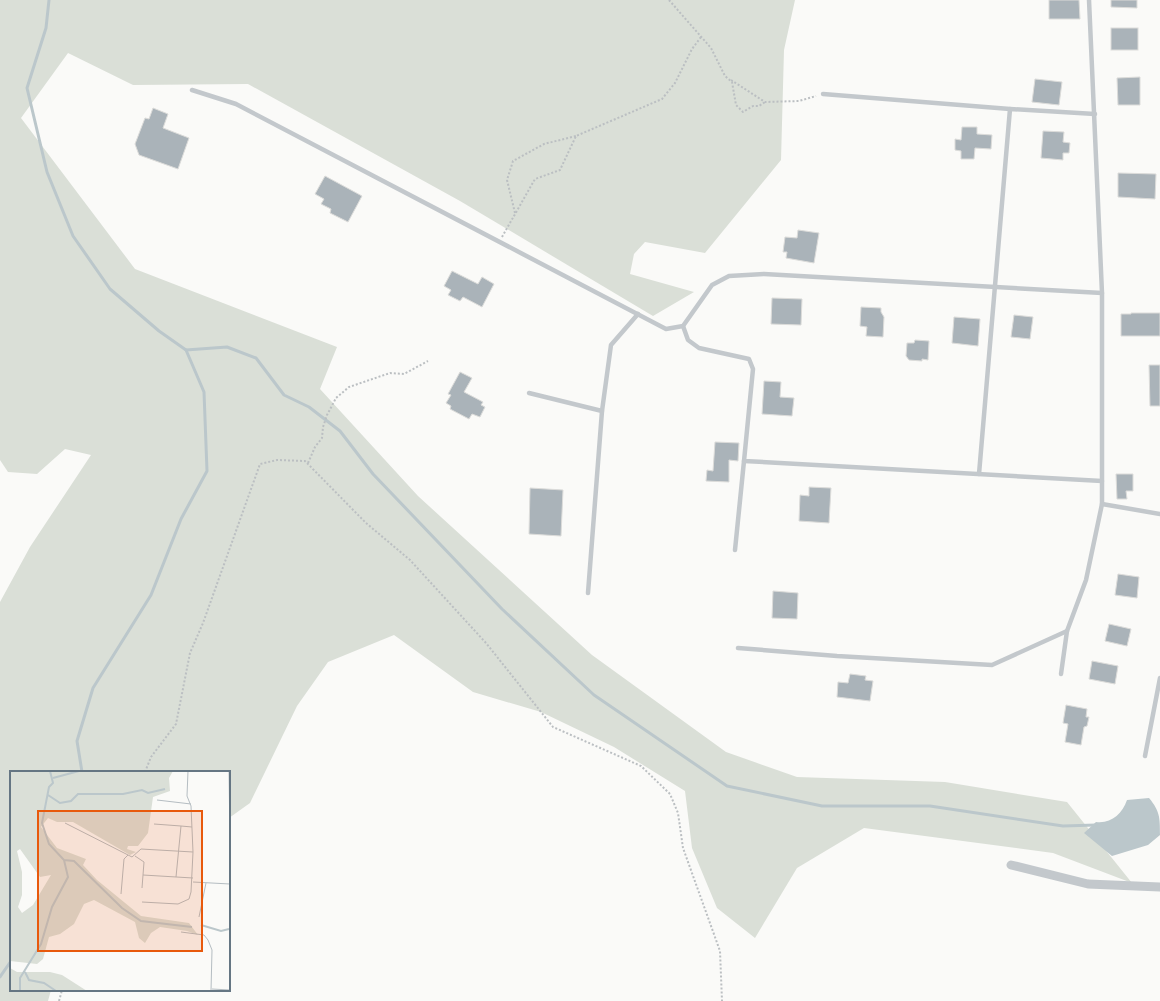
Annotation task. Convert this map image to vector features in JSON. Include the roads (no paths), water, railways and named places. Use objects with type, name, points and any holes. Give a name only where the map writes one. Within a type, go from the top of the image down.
[{"type":"street","points":[[1011,865],[1088,884],[1160,887]]},
{"type":"lane","points":[[1061,674],[1067,631],[1086,580],[1102,504],[1102,293],[1089,0]]},
{"type":"lane","points":[[192,90],[236,104],[666,329],[683,326],[712,285],[729,276],[764,274],[1102,293]]},
{"type":"lane","points":[[823,94],[1010,109],[1095,114]]},
{"type":"lane","points":[[979,474],[1010,109]]},
{"type":"lane","points":[[588,593],[602,411],[611,345],[638,314]]},
{"type":"lane","points":[[683,326],[688,340],[699,348],[749,359],[753,369],[735,550]]},
{"type":"lane","points":[[529,393],[602,411]]},
{"type":"lane","points":[[744,461],[1102,481]]},
{"type":"lane","points":[[1102,504],[1160,514]]},
{"type":"lane","points":[[738,648],[837,656],[992,665],[1067,631]]},
{"type":"lane","points":[[1145,756],[1160,678]]},
{"type":"waterway","points":[[49,0],[46,28],[27,88],[47,172],[73,236],[110,289],[159,331],[186,350],[204,392],[207,471],[181,519],[151,595],[93,688],[77,741],[82,771]]},
{"type":"waterway","points":[[186,350],[227,347],[256,358],[284,395],[309,407],[340,431],[373,474],[502,609],[594,695],[727,786],[822,806],[930,806],[1063,826],[1096,825]]},
{"type":"waterway","points":[[0,977],[10,962]]}]
